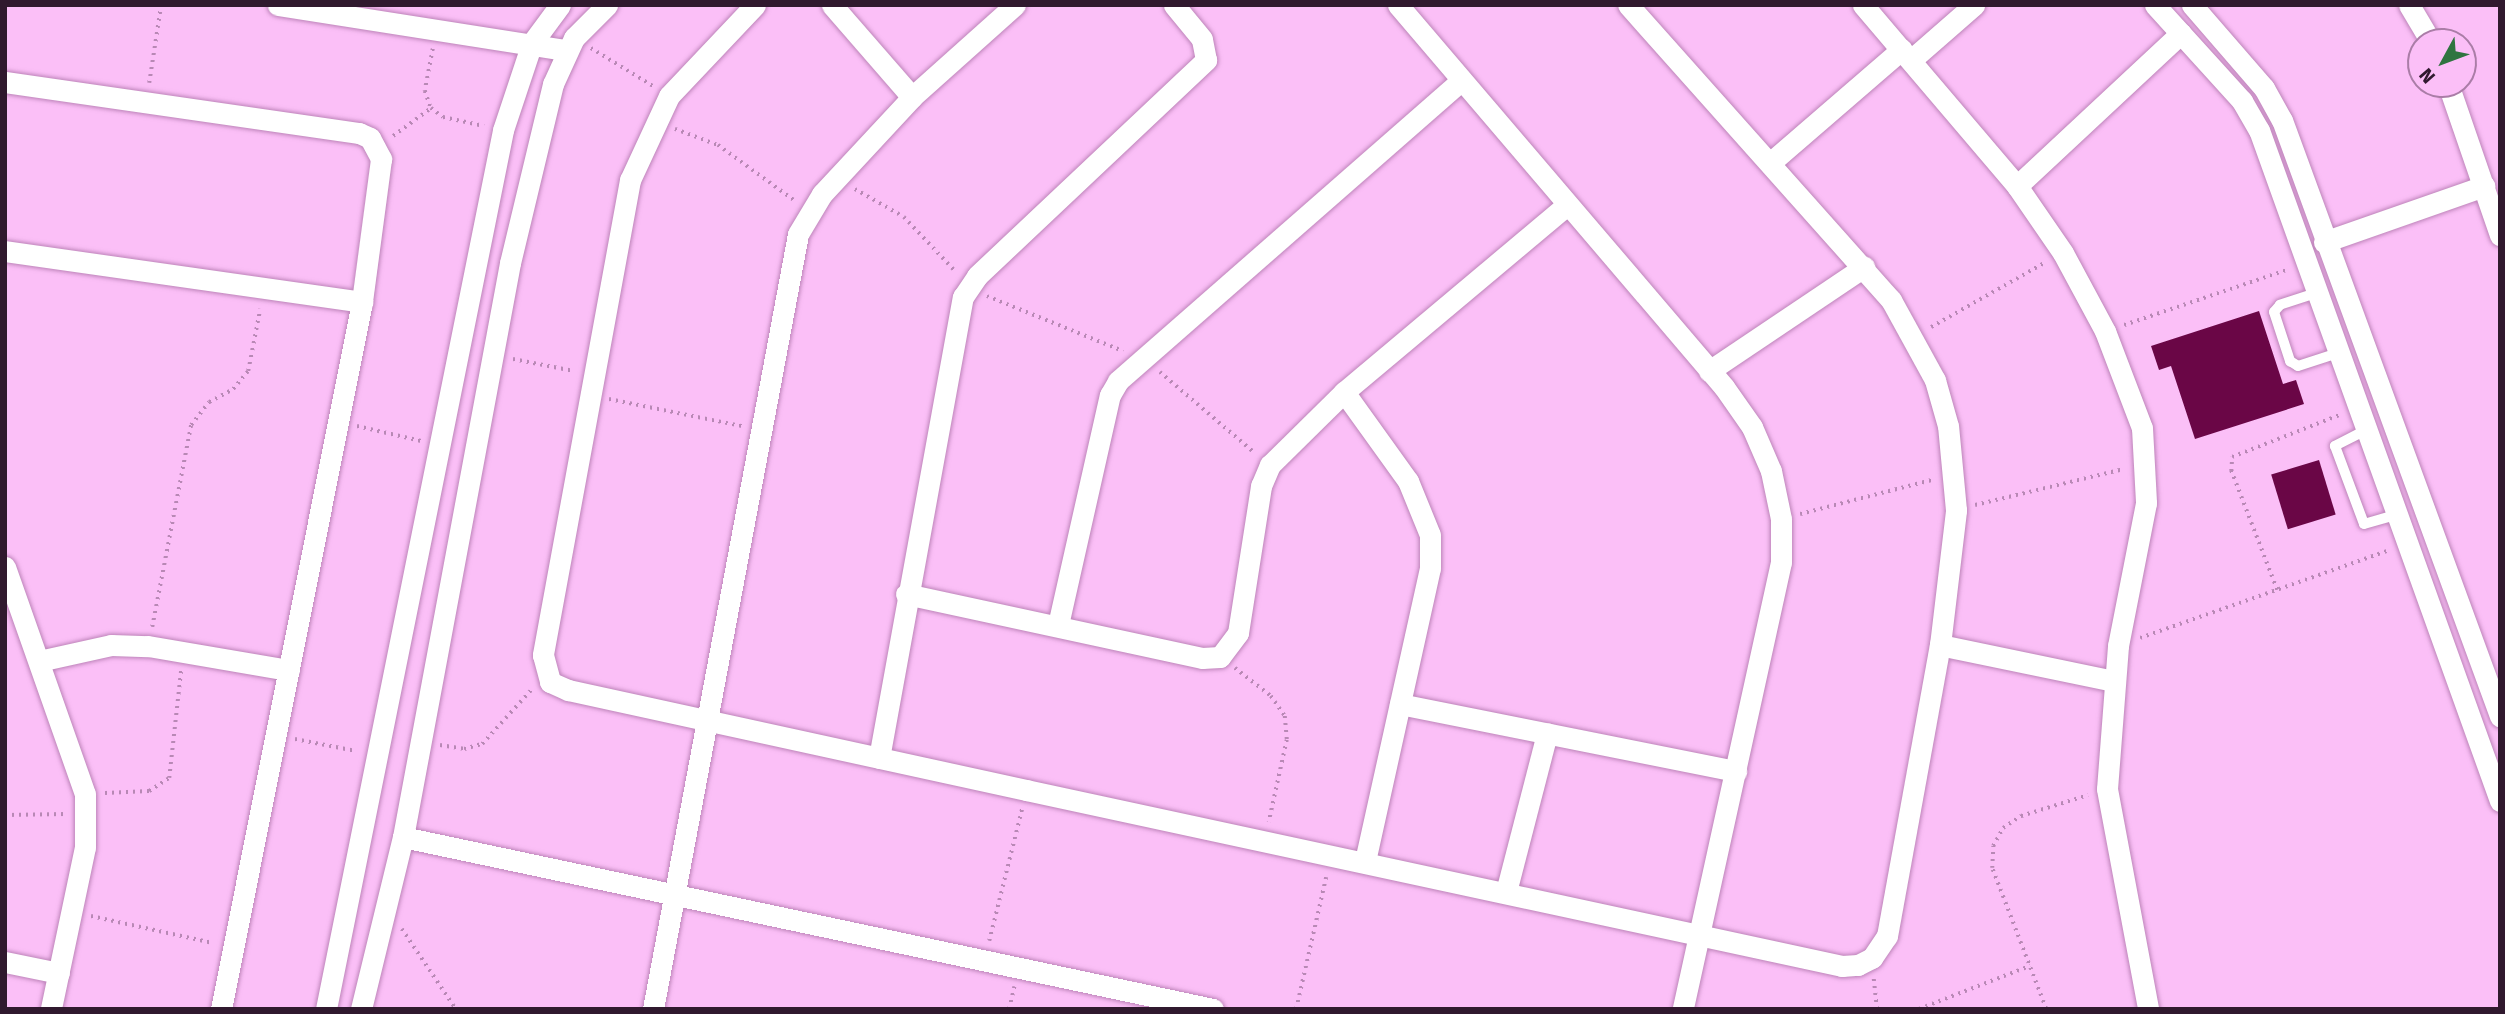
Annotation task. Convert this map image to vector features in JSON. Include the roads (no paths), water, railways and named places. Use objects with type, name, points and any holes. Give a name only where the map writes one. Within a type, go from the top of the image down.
[{"type":"street","points":[[278,5],[347,10],[437,29],[532,43],[571,44]]},
{"type":"street","points":[[326,1009],[380,756],[503,130],[532,43],[560,5]]},
{"type":"street","points":[[361,1009],[403,837],[493,355],[553,84],[571,44],[607,5]]},
{"type":"street","points":[[755,5],[669,96],[654,121],[630,180],[543,655],[545,673],[568,690],[1700,933],[1842,967],[1872,958],[1887,936],[1940,645],[1956,510],[1955,474],[1945,415],[1914,336],[1864,267],[1628,5]]},
{"type":"street","points":[[832,5],[912,97]]},
{"type":"street","points":[[653,1009],[757,429],[791,258],[810,211],[837,178],[912,97],[1015,5]]},
{"type":"street","points":[[878,758],[957,314],[970,284],[1206,60],[1202,39],[1174,5]]},
{"type":"street","points":[[1398,5],[1566,206],[1709,370],[1752,427],[1771,471],[1781,519],[1781,562],[1683,1009]]},
{"type":"street","points":[[1863,5],[2017,186],[2063,253],[2105,331],[2134,402],[2147,463],[2146,503],[2118,646],[2107,789],[2148,1009]]},
{"type":"street","points":[[1770,163],[1974,5]]},
{"type":"street","points":[[2155,5],[2251,115],[2500,801]]},
{"type":"street","points":[[2192,5],[2273,104],[2500,716]]},
{"type":"street","points":[[2409,5],[2423,28]]},
{"type":"street","points":[[2017,186],[2181,33]]},
{"type":"street","points":[[1058,625],[1110,395],[1140,359],[1461,80]]},
{"type":"street","points":[[5,82],[359,133],[377,148],[380,172],[362,302],[221,1009]]},
{"type":"street","points":[[2453,98],[2500,234]]},
{"type":"street","points":[[2324,242],[2484,186]]},
{"type":"street","points":[[906,594],[1202,658],[1220,657],[1238,634],[1261,486],[1270,465],[1344,392],[1566,206]]},
{"type":"street","points":[[5,251],[362,302]]},
{"type":"street","points":[[1709,370],[1864,267]]},
{"type":"street","points":[[1344,392],[1408,481],[1430,535],[1430,568],[1365,861]]},
{"type":"street","points":[[5,567],[86,804],[72,912],[51,1009]]},
{"type":"street","points":[[2445,652],[2473,643]]},
{"type":"street","points":[[39,661],[111,645],[148,646],[289,670]]},
{"type":"street","points":[[1940,645],[2114,681]]},
{"type":"street","points":[[1400,704],[1736,771]]},
{"type":"street","points":[[1506,892],[1547,733]]},
{"type":"street","points":[[403,837],[1213,1009]]},
{"type":"street","points":[[5,962],[59,973]]},
{"type":"lane","points":[[2316,293],[2280,304],[2274,312],[2290,361],[2298,366],[2338,353]]},
{"type":"lane","points":[[2365,430],[2335,446],[2364,524],[2396,515]]}]
